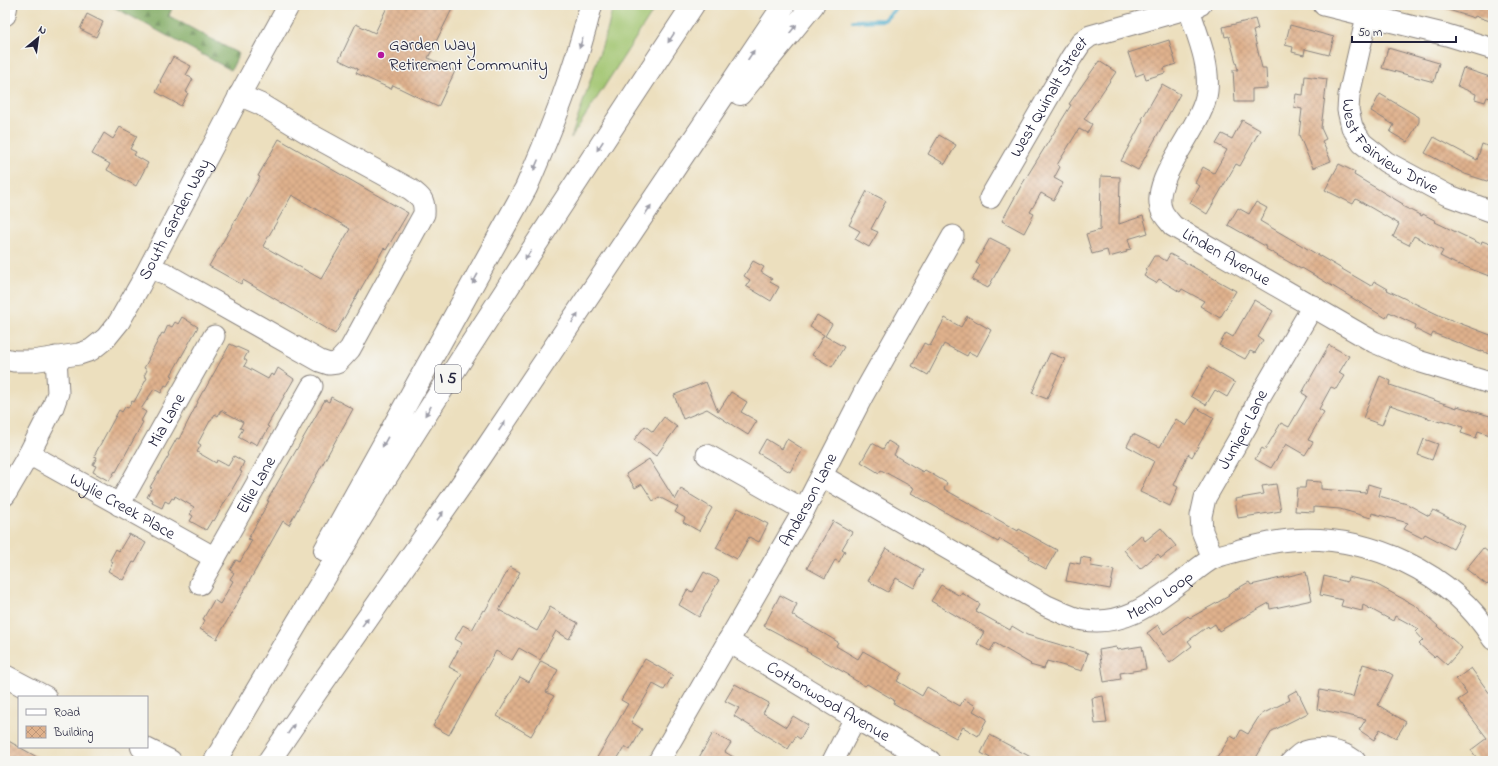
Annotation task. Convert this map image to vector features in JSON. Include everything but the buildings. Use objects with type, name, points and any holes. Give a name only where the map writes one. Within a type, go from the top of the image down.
[{"type":"main road","points":[[295,625],[306,584],[526,188],[547,139],[565,90],[585,31],[591,5]]},
{"type":"main road","name":"I 5","points":[[215,761],[295,625],[409,440],[502,295],[693,5]]},
{"type":"main road","points":[[269,761],[480,458],[670,178],[784,5]]},
{"type":"main road","points":[[670,178],[813,5]]},
{"type":"main road","points":[[5,676],[43,696]]},
{"type":"street","points":[[5,16],[7,5]]},
{"type":"street","name":"South Garden Way","points":[[5,359],[14,361],[32,361],[79,354],[91,350],[106,338],[119,322],[150,268],[239,95],[289,5]]},
{"type":"street","points":[[1324,5],[1447,35],[1493,49]]},
{"type":"street","name":"West Quinalt Street","points":[[990,198],[1067,64],[1081,43],[1090,36],[1194,7]]},
{"type":"street","name":"Linden Avenue","points":[[1194,7],[1208,69],[1207,92],[1202,112],[1166,176],[1160,192],[1162,211],[1173,226],[1374,342],[1418,361],[1493,384]]},
{"type":"street","name":"West Fairview Drive","points":[[1367,16],[1349,95],[1348,110],[1352,127],[1362,144],[1386,162],[1447,195],[1493,212]]},
{"type":"street","points":[[150,268],[164,274],[320,361],[329,364],[337,363],[350,349],[424,214],[425,204],[420,196],[410,189],[306,132],[260,104],[239,95]]},
{"type":"street","name":"Anderson Lane","points":[[659,761],[804,510],[864,395],[953,236]]},
{"type":"street","name":"Juniper Lane","points":[[1213,558],[1202,531],[1201,516],[1205,498],[1247,425],[1259,398],[1313,306]]},
{"type":"street","name":"Mia Lane","points":[[119,505],[214,336]]},
{"type":"street","points":[[5,495],[54,407],[58,393],[56,357]]},
{"type":"street","name":"Ellie Lane","points":[[200,584],[312,386]]},
{"type":"street","name":"Wylie Creek Place","points":[[29,454],[215,558]]},
{"type":"street","points":[[707,455],[804,510]]},
{"type":"street","name":"Menlo Loop","points":[[822,476],[1047,606],[1083,620],[1109,620],[1133,614],[1154,601],[1213,558],[1256,546],[1290,540],[1327,540],[1370,548],[1408,563],[1436,579],[1469,607],[1493,639]]},
{"type":"street","name":"Cottonwood Avenue","points":[[728,641],[855,718],[930,761]]},
{"type":"street","points":[[833,761],[855,718]]},
{"type":"street","points":[[1292,761],[1301,753],[1324,749],[1349,756],[1355,761]]},
{"type":"green space","points":[[110,5],[173,5],[169,16],[239,54],[231,70]]},
{"type":"green space","points":[[613,5],[657,5],[571,138],[608,28]]},
{"type":"waterway","points":[[853,21],[884,20],[900,5]]},
{"type":"place","name":"Garden Way Retirement Community","points":[[381,55]]}]
